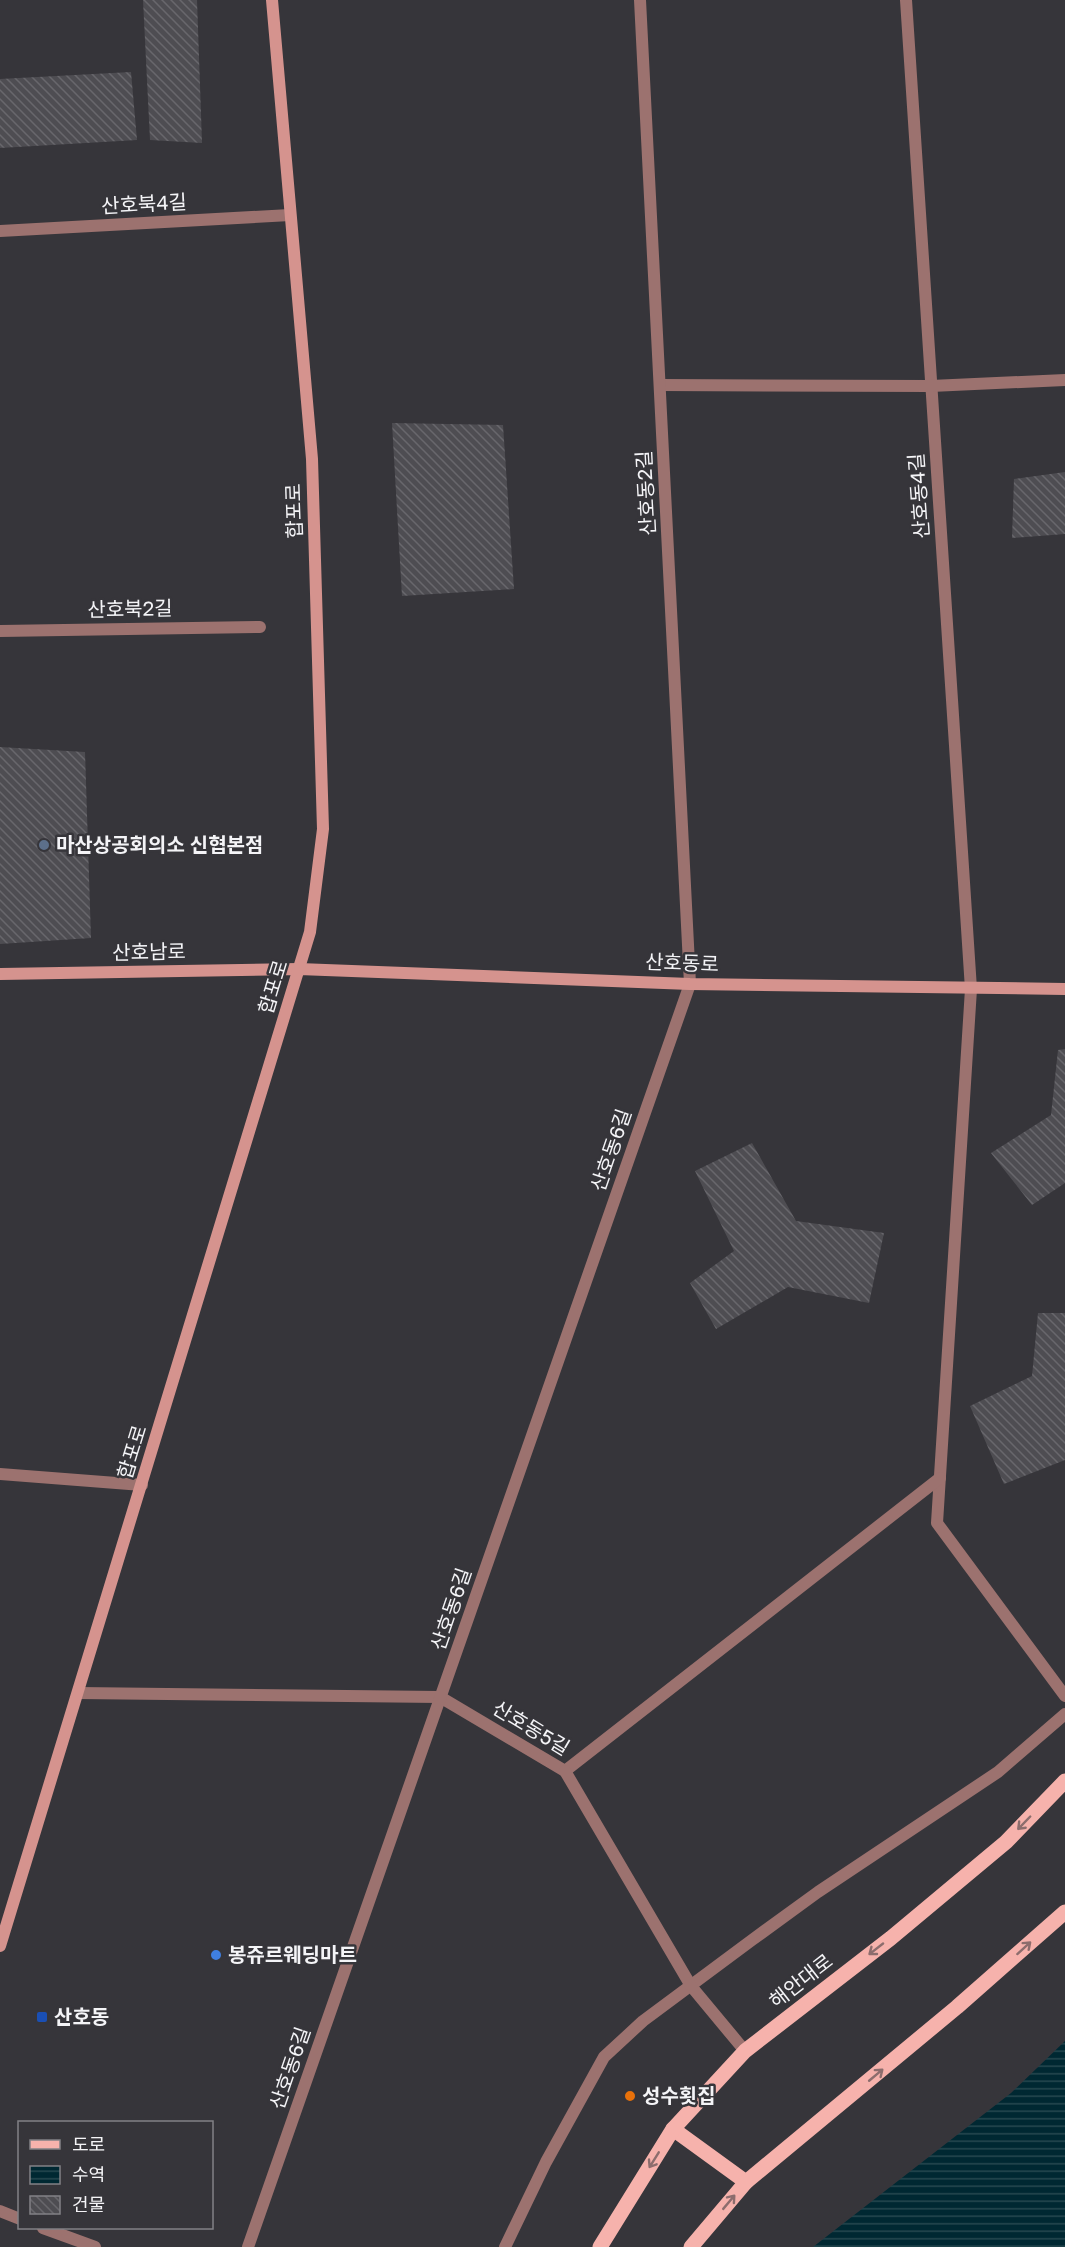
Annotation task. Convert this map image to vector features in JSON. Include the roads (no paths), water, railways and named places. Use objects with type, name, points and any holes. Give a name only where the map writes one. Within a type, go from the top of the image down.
[{"type":"main road","name":"합포로","points":[[0,1946],[310,932],[323,829],[312,459],[272,0]]},
{"type":"main road","name":"산호남로","points":[[0,974],[299,969]]},
{"type":"main road","name":"산호동로","points":[[299,969],[690,984],[1065,989]]},
{"type":"main road","name":"해안대로","points":[[600,2247],[673,2129],[745,2051],[891,1938],[988,1857],[1065,1781]]},
{"type":"main road","points":[[691,2247],[746,2182],[957,2007],[1065,1912]]},
{"type":"main road","points":[[673,2129],[746,2182]]},
{"type":"street","name":"산호동2길","points":[[640,0],[690,984]]},
{"type":"street","name":"산호동4길","points":[[906,0],[971,989],[937,1523],[1065,1696]]},
{"type":"street","name":"산호북4길","points":[[0,231],[290,215]]},
{"type":"street","points":[[660,384],[931,386],[1065,380]]},
{"type":"street","name":"산호북2길","points":[[0,631],[260,627]]},
{"type":"street","name":"산호동6길","points":[[248,2247],[690,984]]},
{"type":"street","points":[[0,1474],[142,1485]]},
{"type":"street","name":"산호동5길","points":[[441,1696],[565,1772],[940,1478]]},
{"type":"street","points":[[78,1693],[441,1696]]},
{"type":"street","points":[[505,2247],[546,2162],[604,2057],[643,2021],[818,1892],[998,1772],[1065,1714]]},
{"type":"street","points":[[565,1772],[691,1986],[745,2051]]},
{"type":"street","points":[[0,2211],[18,2218]]},
{"type":"street","points":[[46,2229],[95,2247]]},
{"type":"water","points":[[1065,2041],[1065,2247],[813,2247],[1011,2093]]},
{"type":"place","name":"마산상공회의소 신협본점","points":[[44,845]]},
{"type":"place","name":"봉쥬르웨딩마트","points":[[216,1955]]},
{"type":"place","name":"산호동","points":[[42,2017]]},
{"type":"place","name":"성수횟집","points":[[630,2096]]}]
